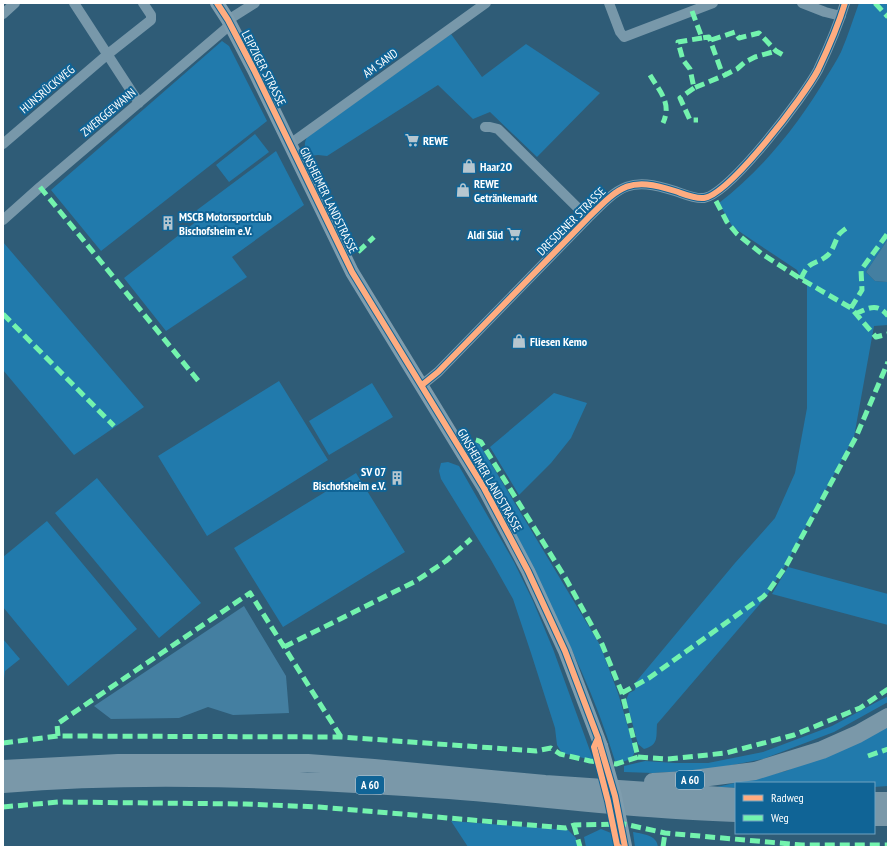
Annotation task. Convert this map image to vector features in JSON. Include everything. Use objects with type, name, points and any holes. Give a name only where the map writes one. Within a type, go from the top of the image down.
[{"type":"highway","name":"A 60","points":[[481,779],[528,777],[647,782],[686,780],[755,771],[822,750],[858,734],[888,717]]},
{"type":"highway","name":"A 60","points":[[3,769],[118,762],[308,763],[481,779],[735,797]]},
{"type":"highway","name":"A 60","points":[[3,784],[54,780],[158,777],[274,780],[436,789],[663,809],[735,813]]},
{"type":"highway","points":[[875,801],[888,800]]},
{"type":"highway","points":[[875,817],[888,817]]},
{"type":"main road","name":"LEIPZIGER STRASSE","points":[[217,3],[229,23],[290,144]]},
{"type":"main road","name":"GINSHEIMER LANDSTRASSE","points":[[290,144],[352,272],[484,488],[528,571],[565,651],[601,746],[615,796],[625,846]]},
{"type":"street","points":[[3,14],[15,3]]},
{"type":"street","points":[[74,3],[139,102]]},
{"type":"street","name":"HUNSRÜCKWEG","points":[[3,144],[108,54],[151,20],[151,15],[143,3]]},
{"type":"street","name":"ZWERGGEWANN","points":[[3,220],[40,186],[229,23],[255,3]]},
{"type":"street","name":"AM SAND","points":[[290,144],[486,3]]},
{"type":"street","points":[[609,3],[620,32],[624,37],[713,3]]},
{"type":"street","points":[[802,3],[825,12],[841,16]]},
{"type":"street","name":"DRESDENER STRASSE","points":[[422,385],[442,368],[608,198],[619,190],[634,184],[644,184],[667,188],[699,198],[708,196],[720,189],[737,174],[788,116],[803,94],[817,71],[841,16],[845,3]]},
{"type":"street","points":[[485,127],[498,130],[588,218]]},
{"type":"shaded area","points":[[859,3],[888,3],[888,239],[866,272],[875,281],[887,282],[888,284],[888,325],[874,326],[854,437],[785,566],[766,597],[657,724],[656,740],[652,745],[644,749],[638,744],[626,700],[629,693],[635,690],[635,683],[735,563],[775,518],[795,473],[807,408],[807,282],[801,279],[797,270],[732,226],[719,203],[765,161],[792,128],[816,94],[841,52]]},
{"type":"shaded area","points":[[451,34],[482,77],[526,44],[600,93],[537,157],[490,112],[473,119],[438,85],[327,156],[309,156],[305,147],[307,137]]},
{"type":"shaded area","points":[[222,41],[229,46],[267,121],[101,251],[51,190]]},
{"type":"shaded area","points":[[255,134],[269,152],[229,182],[216,165]]},
{"type":"shaded area","points":[[276,151],[304,205],[232,257],[247,277],[166,331],[124,278],[202,217],[197,210]]},
{"type":"shaded area","points":[[888,239],[888,284],[887,282],[875,281],[866,272]]},
{"type":"shaded area","points":[[3,242],[144,407],[74,455],[3,370]]},
{"type":"shaded area","points":[[279,381],[328,460],[207,536],[158,456]]},
{"type":"shaded area","points":[[372,383],[393,417],[329,455],[309,421]]},
{"type":"shaded area","points":[[554,393],[587,403],[571,438],[551,463],[519,495],[490,447]]},
{"type":"shaded area","points":[[475,442],[480,445],[600,645],[618,693],[635,751],[630,759],[621,762],[615,761],[591,693],[571,649],[540,584],[471,449],[471,443]]},
{"type":"shaded area","points":[[448,462],[459,466],[514,562],[533,601],[553,649],[593,759],[562,753],[557,745],[555,728],[513,599],[491,560],[441,479],[439,471],[441,463]]},
{"type":"shaded area","points":[[356,473],[405,552],[283,627],[234,548]]},
{"type":"shaded area","points":[[97,478],[201,603],[159,638],[55,513]]},
{"type":"shaded area","points":[[47,521],[137,629],[68,686],[3,607],[3,557]]},
{"type":"shaded area","points":[[788,567],[888,594],[888,625],[772,594]]},
{"type":"shaded area","points":[[244,606],[286,676],[289,713],[233,715],[208,707],[179,718],[111,719],[94,706]]},
{"type":"shaded area","points":[[3,639],[20,659],[5,671],[3,687]]},
{"type":"shaded area","points":[[888,696],[888,702],[834,732],[763,759],[707,770],[653,773],[624,772],[624,766],[645,761],[708,763],[763,752],[832,726]]},
{"type":"shaded area","points":[[888,725],[888,786],[875,787],[875,782],[739,782],[786,771]]},
{"type":"shaded area","points":[[735,783],[735,788],[717,787]]},
{"type":"shaded area","points":[[451,821],[568,830],[576,838],[578,847],[468,847]]},
{"type":"shaded area","points":[[601,829],[611,833],[614,847],[586,847],[584,837]]},
{"type":"shaded area","points":[[633,832],[645,834],[652,838],[657,843],[658,847],[635,847]]},
{"type":"marked path","points":[[875,3],[888,17]]},
{"type":"marked path","points":[[692,11],[702,38],[709,37],[721,70],[725,75],[755,57],[776,51]]},
{"type":"marked path","points":[[711,40],[735,32],[739,38],[759,33],[776,51],[783,55]]},
{"type":"marked path","points":[[702,38],[678,42],[683,60],[690,69],[694,88],[725,75]]},
{"type":"marked path","points":[[650,75],[664,98],[666,109],[663,123]]},
{"type":"marked path","points":[[694,88],[680,98],[690,120],[698,120]]},
{"type":"marked path","points":[[40,187],[200,383]]},
{"type":"marked path","points":[[716,201],[727,222],[737,234],[762,254],[851,308],[876,337],[888,334]]},
{"type":"marked path","points":[[801,279],[807,268],[828,255],[839,235],[848,227]]},
{"type":"marked path","points":[[851,308],[862,290],[861,270],[888,233]]},
{"type":"marked path","points":[[358,252],[374,237]]},
{"type":"marked path","points":[[855,314],[869,308],[876,308],[880,309],[888,316]]},
{"type":"marked path","points":[[3,314],[114,426]]},
{"type":"marked path","points":[[622,693],[649,678],[768,592],[786,566],[856,437],[888,362]]},
{"type":"marked path","points":[[3,743],[58,736],[341,737],[536,751],[551,748],[560,754],[590,761],[616,764],[638,757],[622,693],[602,644],[566,579],[481,442],[472,439],[456,443]]},
{"type":"marked path","points":[[284,647],[416,581],[446,561],[471,539]]},
{"type":"marked path","points":[[58,736],[57,724],[250,593],[341,737]]},
{"type":"marked path","points":[[638,757],[668,759],[726,753],[794,735],[860,708],[888,689]]},
{"type":"marked path","points":[[868,756],[888,749]]},
{"type":"marked path","points":[[3,807],[59,802],[245,804],[319,807],[566,828],[574,825],[624,824],[665,833],[802,845],[888,845]]},
{"type":"marked path","points":[[574,825],[580,847]]},
{"type":"marked path","points":[[663,847],[665,833]]},
{"type":"cycle path","points":[[217,3],[228,20],[254,70],[352,272],[484,488],[528,571],[565,651],[598,738],[615,796],[625,847]]},
{"type":"cycle path","points":[[422,385],[438,372],[588,218],[617,191],[626,187],[646,184],[693,197],[704,198],[716,192],[731,180],[766,142],[810,83],[829,46],[845,3]]},
{"type":"cycle path","points":[[598,738],[594,747],[608,801],[617,845],[619,847]]},
{"type":"place","name":"REWE","points":[[412,140]]},
{"type":"place","name":"Haar2O","points":[[469,166]]},
{"type":"place","name":"REWE Getränkemarkt","points":[[463,190]]},
{"type":"place","name":"MSCB Motorsportclub Bischofsheim e.V.","points":[[168,223]]},
{"type":"place","name":"Aldi Süd","points":[[514,234]]},
{"type":"place","name":"Fliesen Kemo","points":[[519,341]]},
{"type":"place","name":"SV 07 Bischofsheim e.V.","points":[[397,478]]}]
